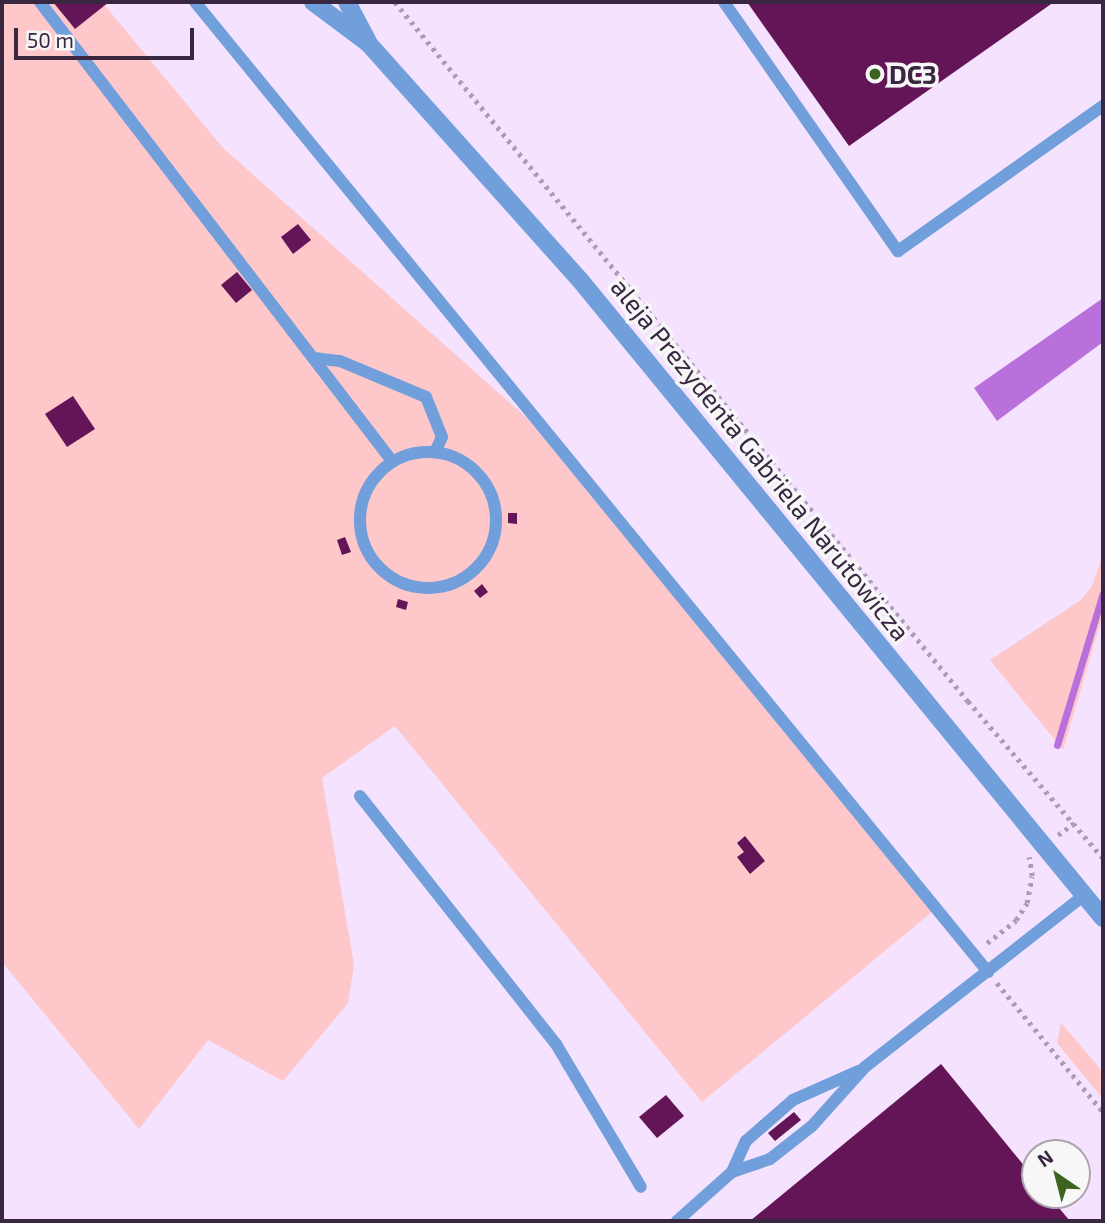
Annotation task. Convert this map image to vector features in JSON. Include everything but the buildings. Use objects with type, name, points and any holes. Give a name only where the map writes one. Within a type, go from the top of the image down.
[{"type":"street","name":"aleja Prezydenta Gabriela Narutowicza","points":[[313,2],[368,43],[580,280],[1103,918]]},
{"type":"street","name":"aleja Prezydenta Gabriela Narutowicza","points":[[347,2],[368,43]]},
{"type":"lane","points":[[40,2],[392,461]]},
{"type":"lane","points":[[195,2],[988,972]]},
{"type":"lane","points":[[724,2],[898,251],[1103,106]]},
{"type":"lane","points":[[314,358],[340,361],[426,397],[442,437],[435,452]]},
{"type":"lane","points":[[435,452],[457,458],[475,470],[488,489],[495,521],[487,553],[473,571],[453,583],[432,588],[409,585],[389,576],[373,560],[363,540],[360,518],[364,496],[375,476],[392,461],[412,453],[435,452]]},
{"type":"lane","points":[[360,796],[556,1044],[641,1187]]},
{"type":"lane","points":[[677,1221],[732,1172],[771,1159],[812,1126],[865,1067],[1084,895]]},
{"type":"lane","points":[[732,1172],[746,1141],[793,1100],[865,1067]]},
{"type":"path","points":[[395,2],[968,701],[1103,858]]},
{"type":"path","points":[[973,954],[1023,912],[1032,876],[1026,860],[1074,823]]},
{"type":"path","points":[[988,972],[1103,1112]]},
{"type":"shaded area","points":[[2,2],[102,2],[223,148],[529,420],[932,912],[702,1102],[395,726],[322,778],[354,965],[348,1003],[283,1081],[208,1040],[139,1129],[2,962]]},
{"type":"shaded area","points":[[1103,298],[1103,342],[997,421],[974,388]]},
{"type":"shaded area","points":[[1103,554],[1103,614],[1063,750],[990,660],[1081,600],[1092,586]]},
{"type":"shaded area","points":[[1061,1023],[1103,1072],[1103,1099],[1057,1043]]},
{"type":"waterway","points":[[1057,745],[1103,593]]},
{"type":"place","name":"DC3","points":[[875,74]]}]
